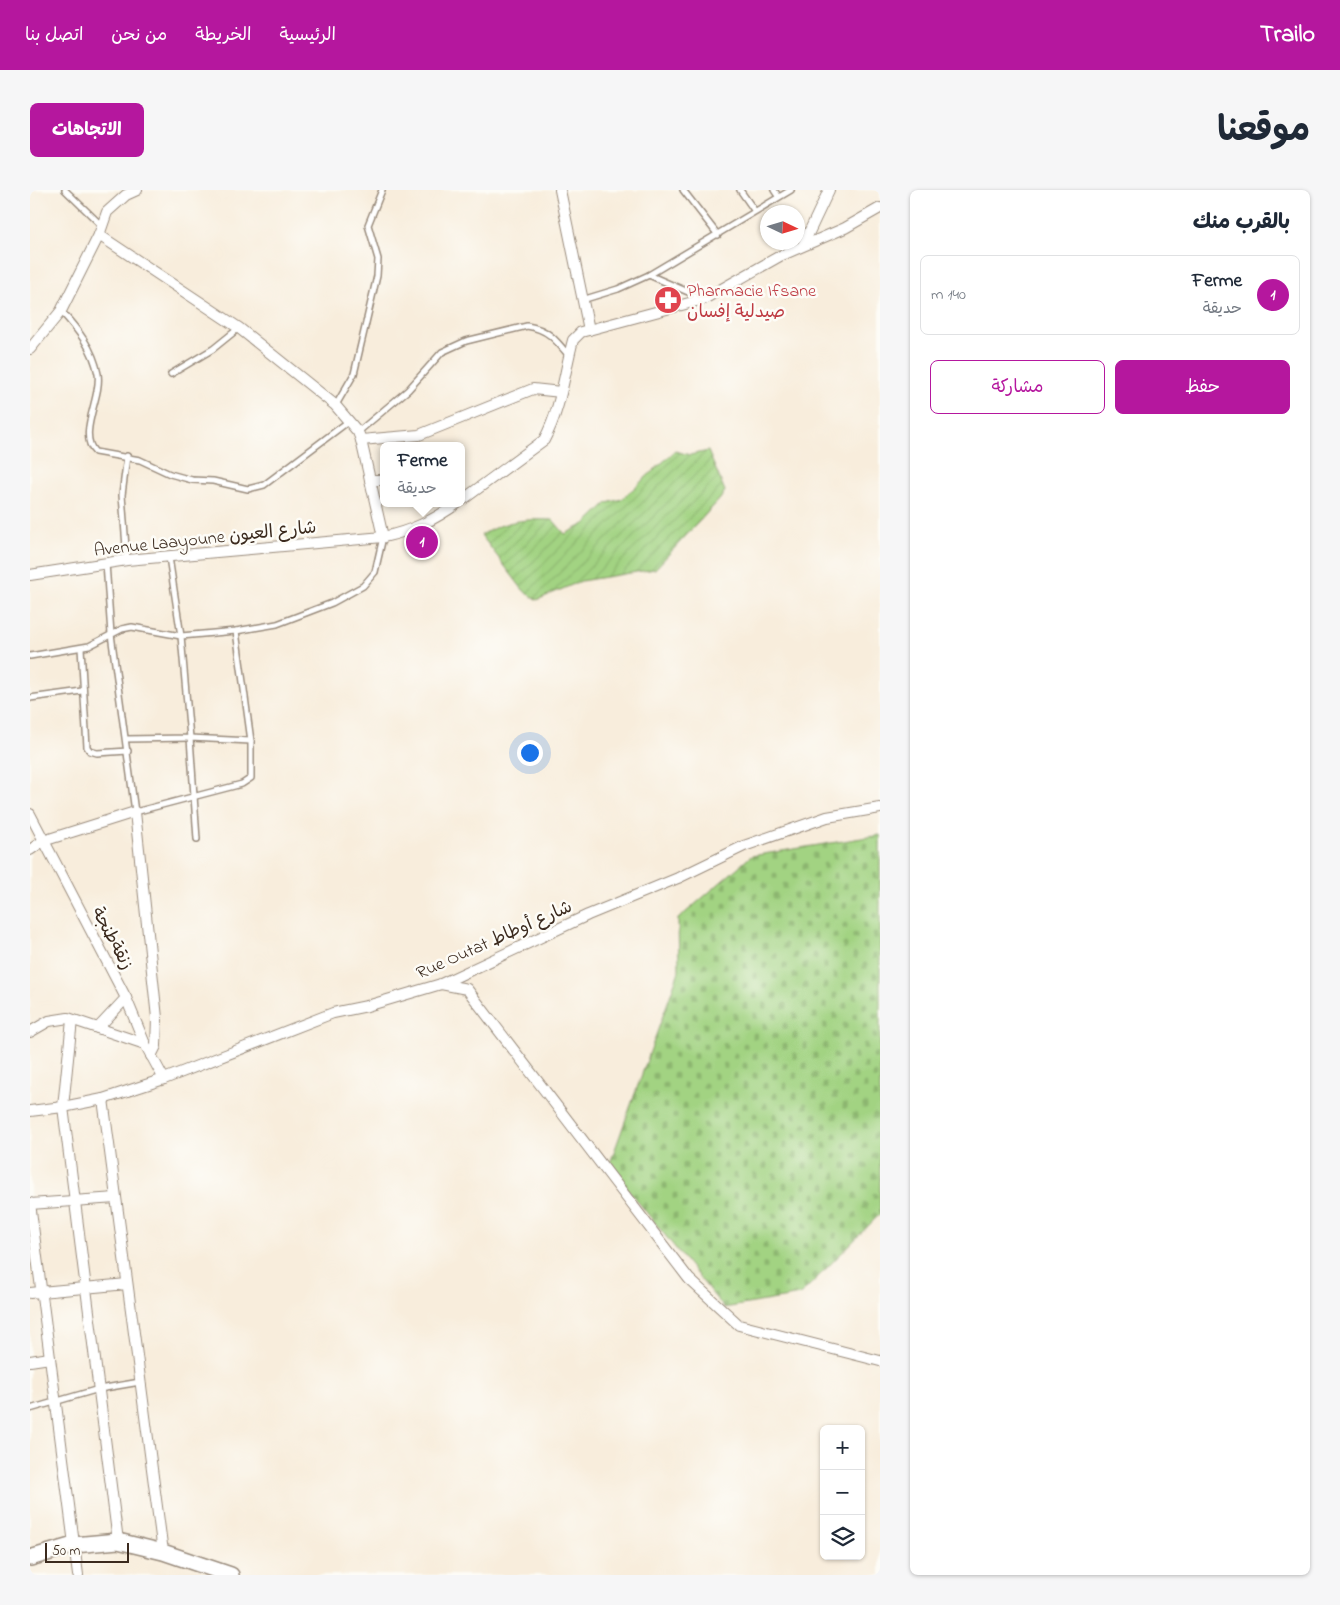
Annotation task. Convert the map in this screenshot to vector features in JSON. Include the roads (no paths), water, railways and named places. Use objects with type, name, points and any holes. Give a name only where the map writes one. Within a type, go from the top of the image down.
[{"type":"street","points":[[30,349],[61,312],[100,230],[106,212],[126,195],[137,190]]},
{"type":"street","points":[[560,190],[589,330],[704,299],[794,250]]},
{"type":"street","points":[[805,241],[829,190]]},
{"type":"street","points":[[805,244],[828,236],[878,212]]},
{"type":"street","points":[[100,230],[238,328],[336,406],[360,436],[383,538]]},
{"type":"street","name":"Avenue Laayoune شارع العيون","points":[[465,496],[544,440],[552,425],[573,340],[581,332],[589,330]]},
{"type":"street","points":[[360,436],[419,435],[533,389],[561,392]]},
{"type":"street","points":[[370,480],[380,480]]},
{"type":"street","name":"Avenue Laayoune شارع العيون","points":[[30,575],[126,560],[383,538],[407,532],[437,518],[450,507]]},
{"type":"street","name":"Rue Outat شارع أوطاط","points":[[30,1111],[102,1099],[164,1079],[333,1013],[368,1006],[441,984],[588,915],[678,878],[744,846],[827,817],[880,808]]},
{"type":"street","points":[[30,850],[43,842],[135,812],[157,1018],[156,1046],[151,1056]]},
{"type":"street","name":"زنقةطنجة","points":[[30,814],[126,998],[145,1044],[164,1079]]},
{"type":"street","points":[[441,984],[467,989],[689,1279],[739,1325],[880,1361]]},
{"type":"street","points":[[98,1028],[126,998]]},
{"type":"street","points":[[30,1032],[58,1019],[72,1020],[145,1044]]},
{"type":"street","points":[[72,1020],[63,1107],[118,1541]]},
{"type":"street","points":[[102,1099],[163,1552]]},
{"type":"street","points":[[78,1575],[56,1401],[33,1244],[30,1203],[116,1198]]},
{"type":"street","points":[[30,1293],[127,1284]]},
{"type":"street","points":[[30,1360],[50,1358]]},
{"type":"street","points":[[30,1558],[74,1545],[118,1541],[163,1552],[231,1575]]},
{"type":"lane","points":[[65,190],[100,230]]},
{"type":"lane","points":[[336,406],[354,374],[378,276],[378,260],[368,226],[382,190]]},
{"type":"lane","points":[[683,190],[718,235]]},
{"type":"lane","points":[[740,190],[754,210]]},
{"type":"lane","points":[[774,190],[778,196]]},
{"type":"lane","points":[[582,300],[650,275],[718,235],[754,210],[791,190]]},
{"type":"lane","points":[[650,275],[704,299]]},
{"type":"lane","points":[[61,312],[83,337],[93,355],[98,375],[97,395],[89,427],[90,447],[95,452],[128,456],[178,477],[213,481],[248,489],[264,485],[349,421]]},
{"type":"lane","points":[[360,436],[408,390],[442,352],[466,341],[526,326],[537,327],[554,338],[569,356]]},
{"type":"lane","points":[[171,374],[213,349],[238,328]]},
{"type":"lane","points":[[126,560],[122,495],[128,456]]},
{"type":"lane","points":[[30,656],[81,648],[98,642],[111,634],[132,627],[181,636],[236,631],[277,624],[350,595],[363,586],[375,572],[383,538]]},
{"type":"lane","points":[[169,557],[181,636],[195,797],[196,839]]},
{"type":"lane","points":[[106,563],[111,634],[135,812],[242,784],[251,778],[251,741],[236,631]]},
{"type":"lane","points":[[81,648],[82,691],[90,751],[97,753],[128,751]]},
{"type":"lane","points":[[30,698],[82,691]]},
{"type":"lane","points":[[126,739],[190,738],[251,741]]},
{"type":"lane","points":[[30,1409],[99,1388],[140,1382]]},
{"type":"place","name":"Pharmacie Ifsane صيدلية إفسان","points":[[668,300]]},
{"type":"place","name":"Ferme","points":[[422,542]]}]
